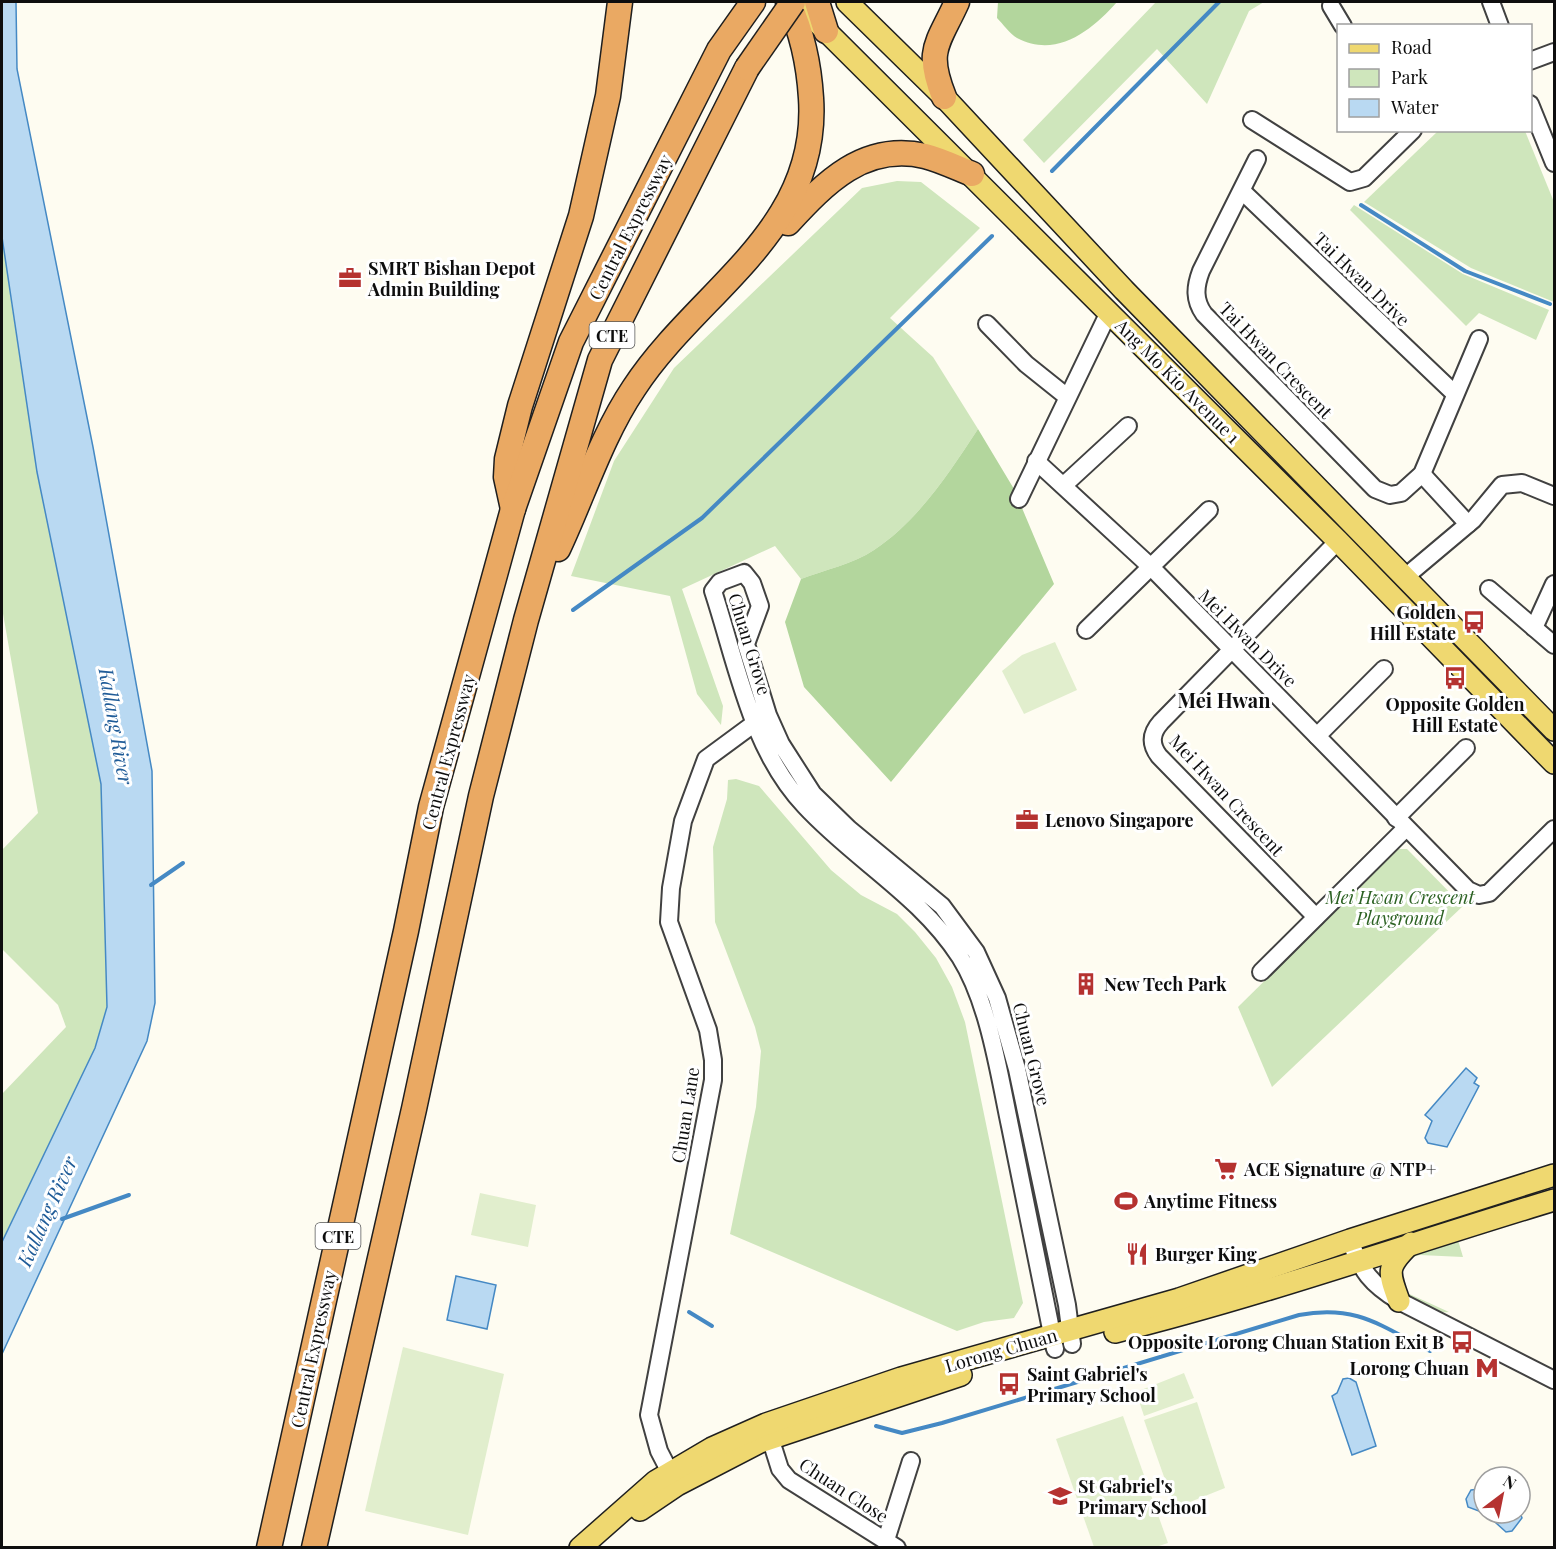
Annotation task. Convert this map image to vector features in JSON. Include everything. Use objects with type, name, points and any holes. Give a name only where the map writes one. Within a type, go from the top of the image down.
[{"type":"highway","points":[[513,509],[506,477],[510,446],[520,406],[581,216],[615,51],[620,2]]},
{"type":"highway","points":[[615,51],[638,2]]},
{"type":"highway","name":"Central Expressway","points":[[269,1548],[406,931],[431,807],[513,509],[571,342],[719,50],[753,2]]},
{"type":"highway","points":[[740,268],[791,201],[804,171],[812,141],[811,86],[793,2]]},
{"type":"highway","name":"Central Expressway","points":[[314,1548],[414,1109],[481,796],[526,620],[600,360],[747,68],[793,2]]},
{"type":"highway","points":[[817,2],[826,31]]},
{"type":"highway","points":[[944,97],[934,73],[933,58],[937,42],[957,2]]},
{"type":"highway","points":[[526,620],[603,445],[633,388],[671,341],[740,268],[777,236],[824,184],[849,166],[872,157],[904,152],[927,156],[972,174]]},
{"type":"main road","name":"Ang Mo Kio Avenue 1","points":[[793,2],[826,31],[972,174],[1338,541],[1554,763]]},
{"type":"main road","name":"Ang Mo Kio Avenue 1","points":[[847,2],[944,97],[1124,290],[1554,729]]},
{"type":"main road","name":"Lorong Chuan","points":[[580,1548],[622,1508],[673,1478],[769,1431],[973,1371],[1350,1240],[1554,1175]]},
{"type":"main road","points":[[1508,1190],[1508,1203],[1515,1212]]},
{"type":"main road","name":"Lorong Chuan","points":[[1062,1340],[1214,1306],[1554,1200]]},
{"type":"main road","points":[[1399,1301],[1390,1276],[1390,1267],[1395,1258],[1412,1243]]},
{"type":"main road","name":"Lorong Chuan","points":[[596,1548],[644,1507],[673,1478]]},
{"type":"street","points":[[1491,2],[1499,24]]},
{"type":"street","points":[[1331,6],[1342,24]]},
{"type":"street","points":[[1532,60],[1554,52]]},
{"type":"street","points":[[1532,109],[1554,163]]},
{"type":"street","points":[[1252,120],[1350,182],[1364,178],[1411,132]]},
{"type":"street","name":"Tai Hwan Crescent","points":[[1257,159],[1198,278],[1196,296],[1201,309],[1375,489],[1390,495],[1401,492],[1422,474],[1479,339]]},
{"type":"street","name":"Tai Hwan Drive","points":[[1242,191],[1455,394]]},
{"type":"street","points":[[1019,499],[1066,396],[1109,312]]},
{"type":"street","points":[[987,324],[1026,364],[1066,396]]},
{"type":"street","points":[[1064,485],[1128,426]]},
{"type":"street","name":"Mei Hwan Drive","points":[[1036,461],[1151,567],[1463,887],[1482,896],[1494,890],[1554,829]]},
{"type":"street","points":[[1422,474],[1468,524]]},
{"type":"street","points":[[1404,578],[1468,524],[1499,487],[1507,483],[1522,483],[1554,496]]},
{"type":"street","points":[[1086,630],[1209,510]]},
{"type":"street","name":"Mei Hwan Crescent","points":[[1316,917],[1159,756],[1152,739],[1158,726],[1338,541]]},
{"type":"street","name":"Chuan Grove","points":[[761,718],[746,644],[760,606],[752,583],[744,573],[720,582],[713,591],[761,718],[789,786],[803,805],[841,842],[929,916],[961,959],[980,1001],[1062,1340]]},
{"type":"street","points":[[1534,628],[1554,584]]},
{"type":"street","points":[[1489,589],[1554,645]]},
{"type":"street","points":[[1317,736],[1384,669]]},
{"type":"street","name":"Chuan Lane","points":[[673,1478],[659,1451],[649,1415],[713,1080],[713,1060],[708,1030],[669,922],[670,888],[683,821],[706,759],[761,718]]},
{"type":"street","points":[[1261,972],[1316,917],[1466,748]]},
{"type":"street","points":[[1350,1240],[1358,1261],[1376,1287],[1554,1380]]},
{"type":"street","name":"Chuan Close","points":[[769,1431],[780,1469],[789,1480],[892,1544],[910,1461]]},
{"type":"green space","points":[[998,2],[1117,2],[1085,31],[1060,43],[1046,45],[1032,44],[1012,34],[997,18]]},
{"type":"green space","points":[[1156,2],[1264,2],[1249,11],[1207,104],[1157,49],[1044,163],[1023,140]]},
{"type":"green space","points":[[1437,132],[1525,132],[1554,202],[1554,302],[1471,268],[1364,202]]},
{"type":"green space","points":[[897,181],[921,182],[980,228],[890,318],[933,357],[978,429],[919,511],[890,538],[866,555],[801,579],[775,546],[682,589],[723,706],[721,725],[697,694],[670,596],[571,576],[614,461],[674,368],[862,188]]},
{"type":"green space","points":[[2,183],[10,293],[37,472],[101,784],[107,1007],[95,1048],[2,1241],[2,1094],[66,1027],[58,1005],[2,949],[2,850],[38,813],[2,608]]},
{"type":"green space","points":[[1354,205],[1463,274],[1549,310],[1536,340],[1479,313],[1466,326],[1350,210]]},
{"type":"green space","points":[[978,429],[1014,489],[1054,584],[891,782],[804,687],[785,622],[801,579],[857,559],[890,538],[919,511],[932,495]]},
{"type":"green space","points":[[1055,642],[1077,690],[1024,714],[1002,671],[1022,655]]},
{"type":"green space","points":[[736,779],[759,786],[831,870],[861,895],[897,914],[936,958],[952,987],[965,1022],[1023,1303],[1014,1318],[984,1322],[957,1331],[730,1234],[756,1107],[761,1051],[755,1027],[715,922],[713,847],[727,799],[728,780]]},
{"type":"green space","name":"Mei Hwan Crescent Playground","points":[[1398,849],[1407,849],[1463,906],[1272,1087],[1238,1007]]},
{"type":"green space","points":[[480,1193],[536,1205],[528,1247],[471,1235]]},
{"type":"green space","points":[[1455,1230],[1463,1257],[1420,1255],[1407,1259],[1396,1279],[1405,1292],[1449,1312],[1423,1307],[1408,1296],[1390,1276],[1393,1265],[1405,1249],[1424,1239]]},
{"type":"green space","points":[[403,1347],[504,1374],[468,1535],[365,1511]]},
{"type":"green space","points":[[1184,1373],[1194,1398],[1144,1416],[1136,1392]]},
{"type":"green space","points":[[1197,1402],[1225,1488],[1175,1508],[1144,1420]]},
{"type":"green space","points":[[1123,1416],[1168,1543],[1156,1547],[1094,1547],[1056,1439]]},
{"type":"water","name":"Kallang River","points":[[2,2],[16,2],[17,69],[93,447],[152,771],[155,1003],[147,1041],[2,1354],[2,1242],[95,1048],[107,1007],[101,784],[37,472],[2,237]]},
{"type":"water","points":[[1466,1068],[1477,1078],[1474,1083],[1479,1086],[1447,1147],[1428,1143],[1425,1138],[1432,1121],[1425,1115]]},
{"type":"water","points":[[456,1276],[496,1285],[487,1329],[447,1320]]},
{"type":"water","points":[[1349,1378],[1356,1382],[1376,1446],[1352,1455],[1332,1396],[1337,1393],[1343,1379]]},
{"type":"water","points":[[1471,1490],[1472,1508],[1468,1507],[1466,1499]]},
{"type":"water","points":[[1498,1525],[1517,1525],[1512,1531],[1506,1532]]},
{"type":"waterway","points":[[1052,171],[1219,2]]},
{"type":"waterway","points":[[1361,205],[1465,271],[1550,304]]},
{"type":"waterway","points":[[573,610],[702,518],[992,236]]},
{"type":"waterway","points":[[151,885],[183,863]]},
{"type":"waterway","name":"Kallang River","points":[[62,1219],[129,1195]]},
{"type":"waterway","points":[[689,1312],[712,1326]]},
{"type":"waterway","points":[[876,1426],[902,1433],[942,1423],[1299,1315],[1319,1312],[1337,1312],[1368,1320],[1430,1351]]},
{"type":"place","name":"SMRT Bishan Depot Admin Building","points":[[350,278]]},
{"type":"place","name":"Golden Hill Estate","points":[[1474,622]]},
{"type":"place","name":"Opposite Golden Hill Estate","points":[[1455,678]]},
{"type":"place","name":"Lenovo Singapore","points":[[1027,820]]},
{"type":"place","name":"New Tech Park","points":[[1086,984]]},
{"type":"place","name":"ACE Signature @ NTP+","points":[[1226,1169]]},
{"type":"place","name":"Anytime Fitness","points":[[1126,1201]]},
{"type":"place","name":"Burger King","points":[[1137,1254]]},
{"type":"place","name":"Opposite Lorong Chuan Station Exit B","points":[[1462,1342]]},
{"type":"place","name":"Lorong Chuan","points":[[1487,1368]]},
{"type":"place","name":"Saint Gabriel's Primary School","points":[[1009,1384]]},
{"type":"place","name":"St Gabriel's Primary School","points":[[1060,1496]]},
{"type":"district","name":"Mei Hwan","points":[[1224,699]]}]
